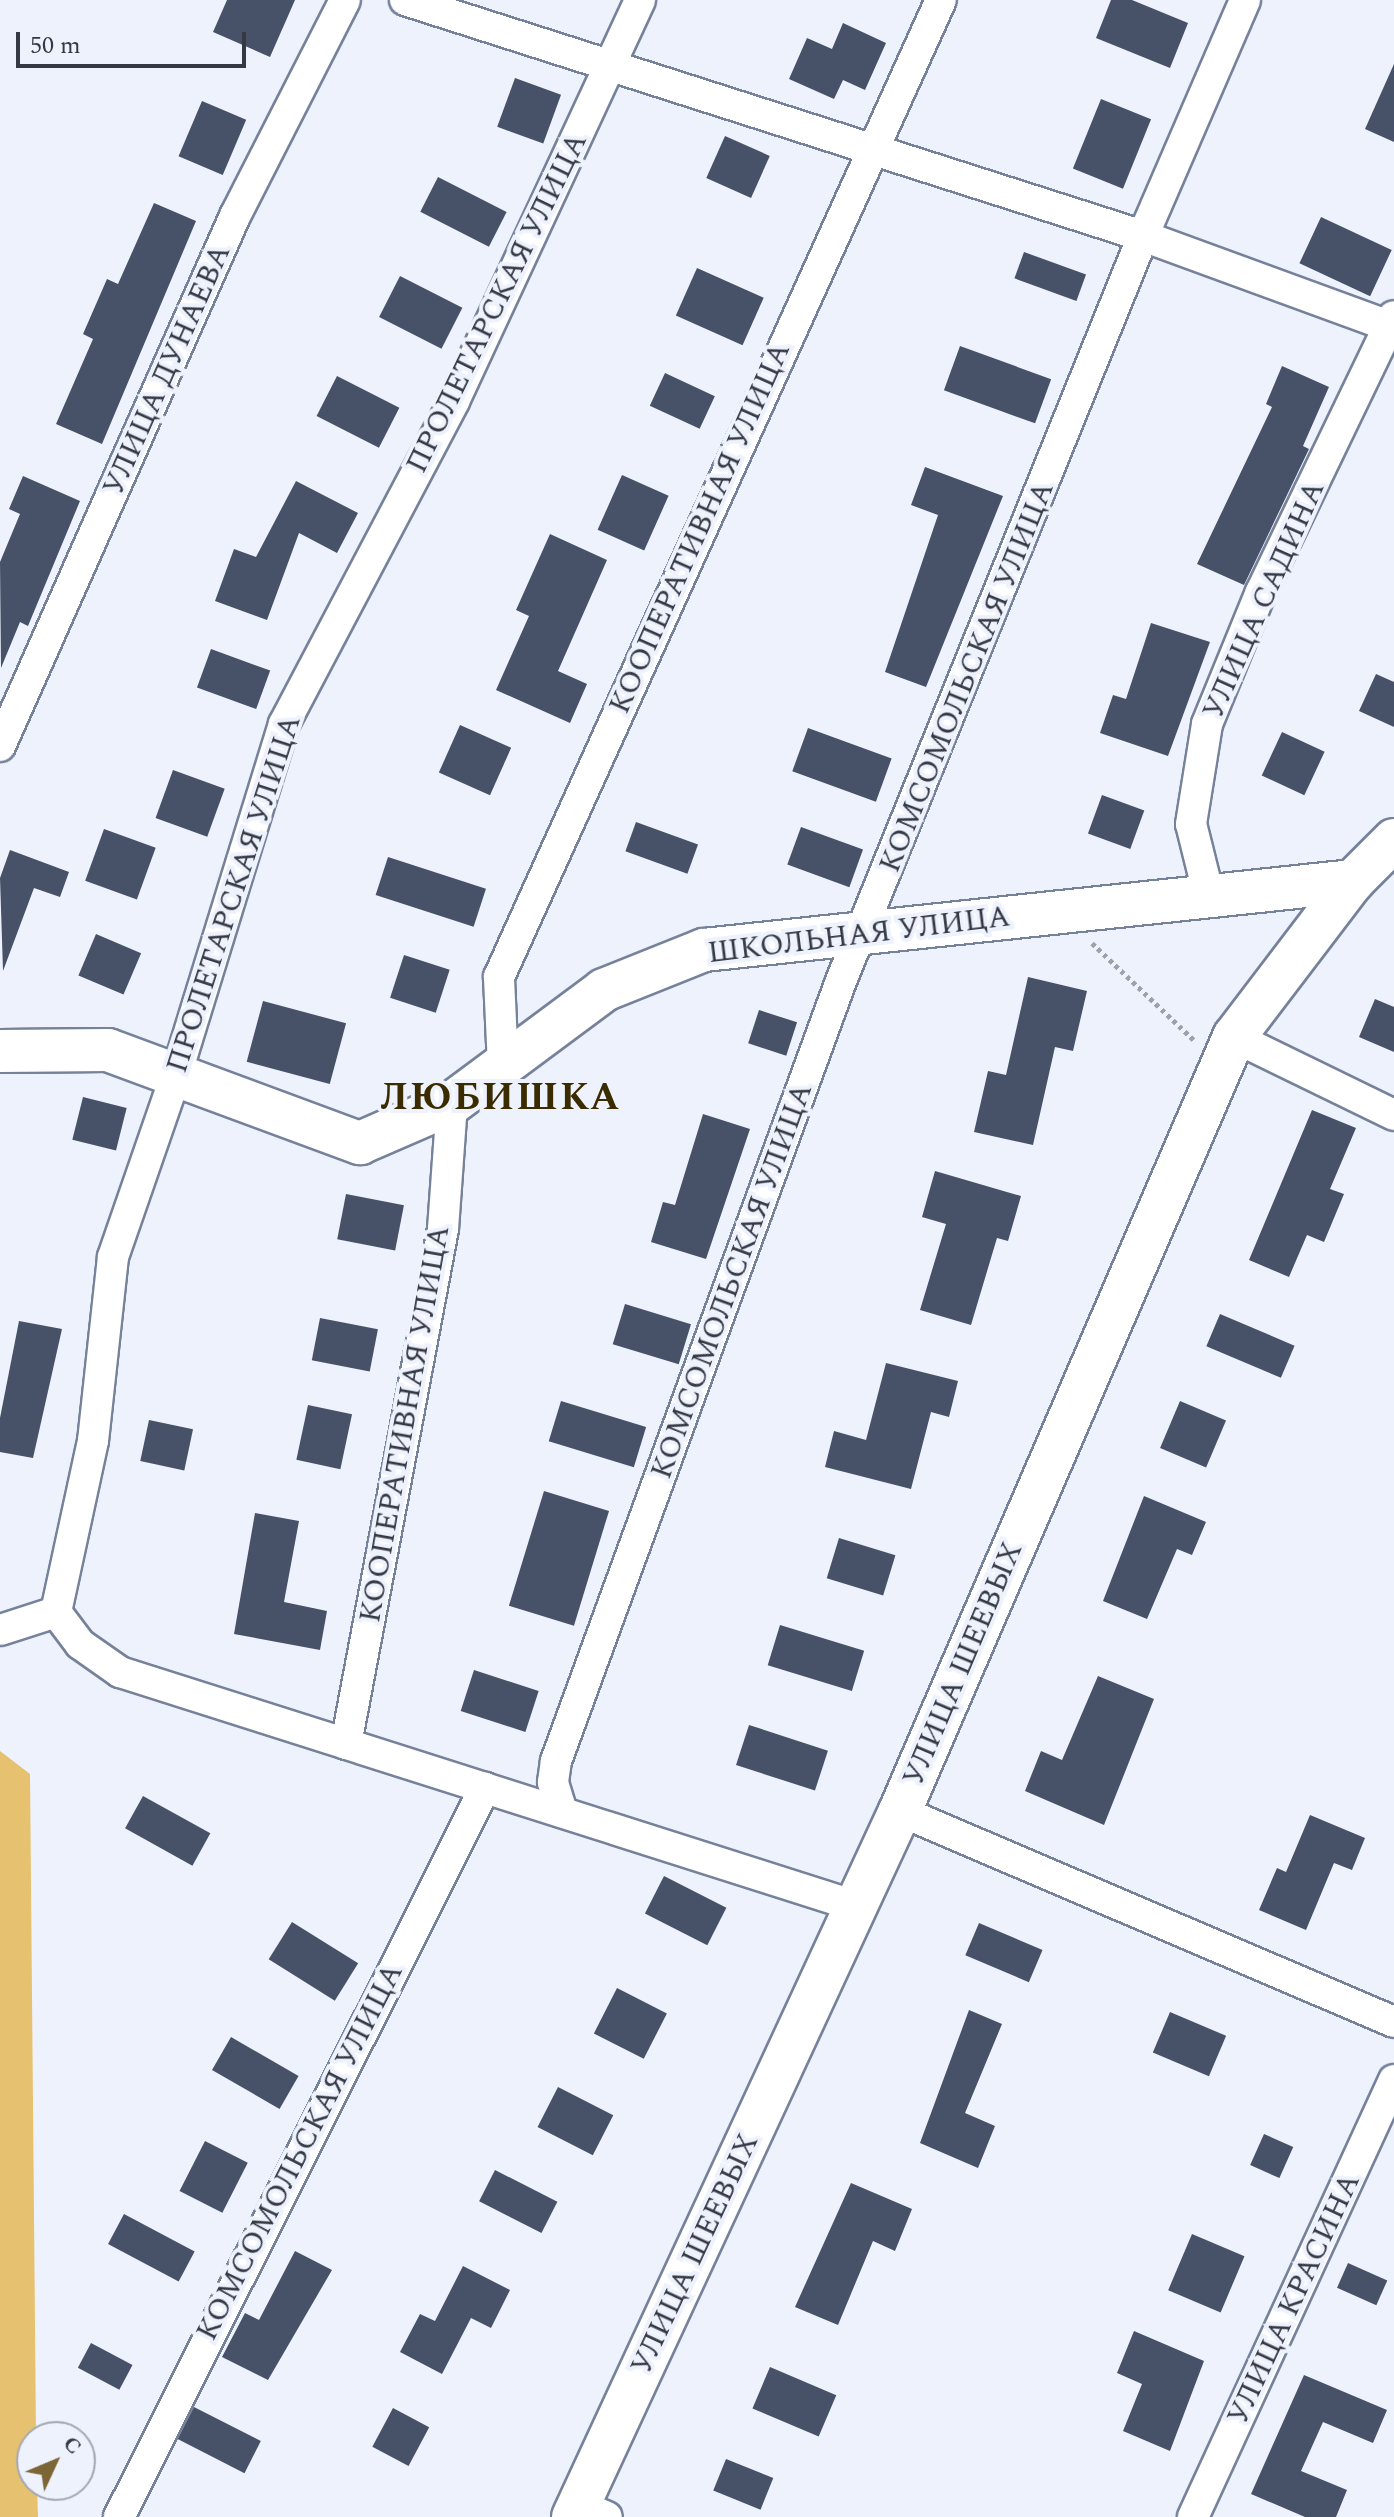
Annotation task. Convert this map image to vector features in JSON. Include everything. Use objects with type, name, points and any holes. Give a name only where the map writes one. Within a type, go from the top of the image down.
[{"type":"main road","name":"УЛИЦА ШЕЕВЫХ","points":[[586,2513],[900,1811],[1227,1052],[1353,881],[1394,840]]},
{"type":"main road","name":"ШКОЛЬНАЯ УЛИЦА","points":[[0,1051],[108,1050],[360,1143],[452,1103],[604,990],[704,950],[1353,881]]},
{"type":"street","name":"УЛИЦА ДУНАЕВА","points":[[0,746],[235,216],[345,0]]},
{"type":"street","points":[[405,0],[609,67],[871,146],[1392,323]]},
{"type":"street","name":"ПРОЛЕТАРСКАЯ УЛИЦА","points":[[56,1612],[93,1441],[113,1257],[176,1075],[284,724],[454,401],[640,0]]},
{"type":"street","name":"КООПЕРАТИВНАЯ УЛИЦА","points":[[503,1066],[499,977],[871,146],[941,0]]},
{"type":"street","name":"КОМСОМОЛЬСКАЯ УЛИЦА","points":[[562,1812],[553,1782],[556,1761],[836,996],[865,932],[1143,236],[1245,0]]},
{"type":"street","name":"УЛИЦА САДИНА","points":[[1209,896],[1191,824],[1207,724],[1261,592],[1392,323]]},
{"type":"street","points":[[1227,1052],[1394,1115]]},
{"type":"street","name":"КООПЕРАТИВНАЯ УЛИЦА","points":[[346,1744],[443,1229],[452,1103]]},
{"type":"street","points":[[0,1630],[56,1612],[80,1644],[120,1672],[856,1906]]},
{"type":"street","name":"КОМСОМОЛЬСКАЯ УЛИЦА","points":[[119,2517],[485,1788]]},
{"type":"street","points":[[900,1811],[1394,2022]]},
{"type":"street","name":"УЛИЦА КРАСИНА","points":[[1193,2517],[1394,2080]]},
{"type":"path","points":[[1059,912],[1227,1052]]},
{"type":"shaded area","points":[[0,1751],[30,1774],[36,2421],[16,2421],[16,2501],[38,2501],[38,2517],[0,2517]]},
{"type":"building","points":[[227,0],[295,0],[270,57],[213,32]]},
{"type":"building","points":[[1111,0],[1132,0],[1188,23],[1170,68],[1096,38]]},
{"type":"building","points":[[843,23],[886,43],[865,90],[843,80],[834,99],[789,79],[807,38],[832,49]]},
{"type":"building","points":[[1394,64],[1394,142],[1365,129]]},
{"type":"building","points":[[515,78],[561,95],[543,144],[497,127]]},
{"type":"building","points":[[1101,99],[1151,119],[1123,189],[1073,169]]},
{"type":"building","points":[[202,101],[246,120],[223,175],[179,156]]},
{"type":"building","points":[[725,136],[770,156],[751,198],[706,178]]},
{"type":"building","points":[[438,177],[507,212],[489,247],[420,212]]},
{"type":"building","points":[[154,203],[196,221],[102,444],[56,424],[93,339],[83,334],[107,279],[118,284]]},
{"type":"building","points":[[1321,217],[1392,250],[1370,296],[1299,263]]},
{"type":"building","points":[[1024,252],[1086,275],[1076,301],[1014,278]]},
{"type":"building","points":[[697,268],[764,298],[743,345],[676,316]]},
{"type":"building","points":[[400,276],[462,308],[441,349],[379,317]]},
{"type":"building","points":[[960,346],[1051,379],[1035,423],[944,390]]},
{"type":"building","points":[[1282,366],[1329,387],[1303,446],[1309,449],[1244,585],[1197,564],[1272,407],[1266,404]]},
{"type":"building","points":[[665,373],[715,396],[700,429],[650,406]]},
{"type":"building","points":[[337,376],[399,408],[379,448],[317,416]]},
{"type":"building","points":[[925,467],[1003,496],[926,687],[885,672],[938,515],[911,505]]},
{"type":"building","points":[[622,475],[669,496],[644,551],[598,530]]},
{"type":"building","points":[[23,476],[80,501],[28,626],[20,622],[1,668],[0,562],[20,514],[9,509]]},
{"type":"building","points":[[296,481],[358,513],[337,553],[299,533],[267,620],[215,601],[234,549],[256,557]]},
{"type":"building","points":[[550,534],[607,560],[558,671],[587,684],[570,723],[496,690],[529,616],[516,610]]},
{"type":"building","points":[[1151,623],[1210,642],[1168,756],[1100,733],[1113,695],[1126,699]]},
{"type":"building","points":[[211,649],[270,671],[256,709],[197,688]]},
{"type":"building","points":[[1376,674],[1394,682],[1394,727],[1359,711]]},
{"type":"building","points":[[460,725],[511,748],[490,795],[439,773]]},
{"type":"building","points":[[808,728],[892,758],[876,802],[792,771]]},
{"type":"building","points":[[1282,732],[1325,752],[1304,795],[1262,776]]},
{"type":"building","points":[[173,770],[225,789],[207,837],[156,818]]},
{"type":"building","points":[[1102,795],[1144,810],[1130,849],[1088,834]]},
{"type":"building","points":[[636,822],[698,845],[687,874],[625,851]]},
{"type":"building","points":[[801,827],[863,850],[849,887],[787,865]]},
{"type":"building","points":[[104,829],[156,848],[137,899],[85,881]]},
{"type":"building","points":[[10,850],[69,872],[60,897],[34,888],[3,971],[0,878]]},
{"type":"building","points":[[388,857],[486,889],[474,927],[376,895]]},
{"type":"building","points":[[96,934],[141,953],[124,995],[78,975]]},
{"type":"building","points":[[404,955],[450,970],[436,1013],[390,998]]},
{"type":"building","points":[[1028,977],[1087,991],[1073,1051],[1055,1047],[1033,1145],[974,1132],[988,1071],[1006,1075]]},
{"type":"building","points":[[1375,999],[1394,1007],[1394,1052],[1359,1037]]},
{"type":"building","points":[[263,1001],[346,1023],[330,1084],[247,1062]]},
{"type":"building","points":[[759,1010],[797,1022],[786,1056],[748,1043]]},
{"type":"building","points":[[83,1097],[127,1108],[116,1151],[72,1140]]},
{"type":"building","points":[[1312,1110],[1356,1128],[1330,1189],[1344,1194],[1324,1242],[1307,1235],[1289,1277],[1249,1260]]},
{"type":"building","points":[[703,1114],[750,1129],[706,1259],[651,1242],[663,1202],[675,1205]]},
{"type":"building","points":[[935,1171],[1021,1196],[1008,1241],[997,1238],[971,1325],[920,1310],[946,1224],[922,1217]]},
{"type":"building","points":[[346,1194],[404,1205],[395,1250],[337,1239]]},
{"type":"building","points":[[625,1304],[691,1324],[679,1364],[613,1344]]},
{"type":"building","points":[[1220,1314],[1295,1346],[1281,1378],[1206,1346]]},
{"type":"building","points":[[320,1318],[378,1329],[370,1371],[312,1360]]},
{"type":"building","points":[[19,1321],[62,1329],[33,1458],[0,1452],[0,1418]]},
{"type":"building","points":[[886,1363],[958,1381],[949,1417],[931,1412],[911,1489],[825,1467],[834,1431],[866,1440]]},
{"type":"building","points":[[561,1401],[646,1427],[634,1467],[549,1441]]},
{"type":"building","points":[[1180,1401],[1226,1421],[1206,1467],[1160,1448]]},
{"type":"building","points":[[308,1405],[352,1414],[340,1469],[296,1460]]},
{"type":"building","points":[[149,1420],[193,1429],[184,1470],[140,1461]]},
{"type":"building","points":[[544,1491],[609,1511],[574,1626],[509,1606]]},
{"type":"building","points":[[1144,1496],[1206,1522],[1192,1555],[1177,1549],[1147,1619],[1103,1601]]},
{"type":"building","points":[[255,1513],[299,1521],[284,1602],[327,1611],[320,1650],[234,1634]]},
{"type":"building","points":[[839,1538],[895,1555],[883,1595],[827,1578]]},
{"type":"building","points":[[780,1625],[864,1651],[852,1691],[768,1665]]},
{"type":"building","points":[[474,1670],[539,1691],[525,1732],[461,1711]]},
{"type":"building","points":[[1098,1676],[1154,1699],[1104,1825],[1025,1791],[1041,1751],[1062,1760]]},
{"type":"building","points":[[749,1725],[828,1751],[815,1791],[736,1765]]},
{"type":"building","points":[[143,1796],[210,1833],[192,1866],[125,1828]]},
{"type":"building","points":[[1310,1815],[1365,1838],[1352,1870],[1334,1863],[1306,1930],[1259,1910],[1277,1868],[1286,1872]]},
{"type":"building","points":[[664,1876],[726,1908],[707,1945],[645,1913]]},
{"type":"building","points":[[292,1922],[358,1963],[335,2001],[269,1959]]},
{"type":"building","points":[[979,1923],[1043,1950],[1029,1982],[965,1955]]},
{"type":"building","points":[[617,1988],[667,2013],[644,2059],[594,2033]]},
{"type":"building","points":[[969,2010],[1002,2024],[965,2113],[995,2126],[978,2168],[920,2143]]},
{"type":"building","points":[[1170,2012],[1226,2036],[1209,2076],[1153,2053]]},
{"type":"building","points":[[231,2037],[299,2076],[280,2109],[212,2070]]},
{"type":"building","points":[[558,2087],[613,2115],[593,2155],[538,2127]]},
{"type":"building","points":[[1264,2134],[1293,2147],[1279,2178],[1250,2165]]},
{"type":"building","points":[[205,2141],[248,2163],[222,2213],[180,2191]]},
{"type":"building","points":[[495,2170],[557,2202],[541,2233],[479,2201]]},
{"type":"building","points":[[851,2183],[912,2209],[895,2251],[873,2241],[838,2325],[795,2307]]},
{"type":"building","points":[[124,2214],[195,2252],[179,2282],[108,2244]]},
{"type":"building","points":[[1192,2234],[1244,2256],[1221,2312],[1168,2290]]},
{"type":"building","points":[[295,2251],[332,2270],[268,2380],[222,2357],[245,2313],[259,2320]]},
{"type":"building","points":[[1348,2263],[1387,2280],[1376,2305],[1337,2288]]},
{"type":"building","points":[[463,2266],[510,2290],[491,2328],[471,2318],[442,2374],[400,2352],[420,2314],[435,2321]]},
{"type":"building","points":[[1134,2331],[1204,2361],[1170,2451],[1123,2431],[1142,2384],[1117,2373]]},
{"type":"building","points":[[91,2343],[132,2365],[119,2390],[78,2368]]},
{"type":"building","points":[[770,2367],[836,2395],[819,2437],[752,2408]]},
{"type":"building","points":[[1304,2375],[1387,2410],[1373,2443],[1323,2422],[1301,2471],[1347,2490],[1336,2517],[1305,2517],[1251,2494]]},
{"type":"building","points":[[194,2407],[261,2441],[244,2473],[178,2439]]},
{"type":"building","points":[[393,2408],[429,2427],[409,2466],[372,2447]]},
{"type":"building","points":[[726,2459],[773,2478],[761,2510],[713,2491]]},
{"type":"district","name":"ЛЮБИШКА","points":[[501,1099]]}]
